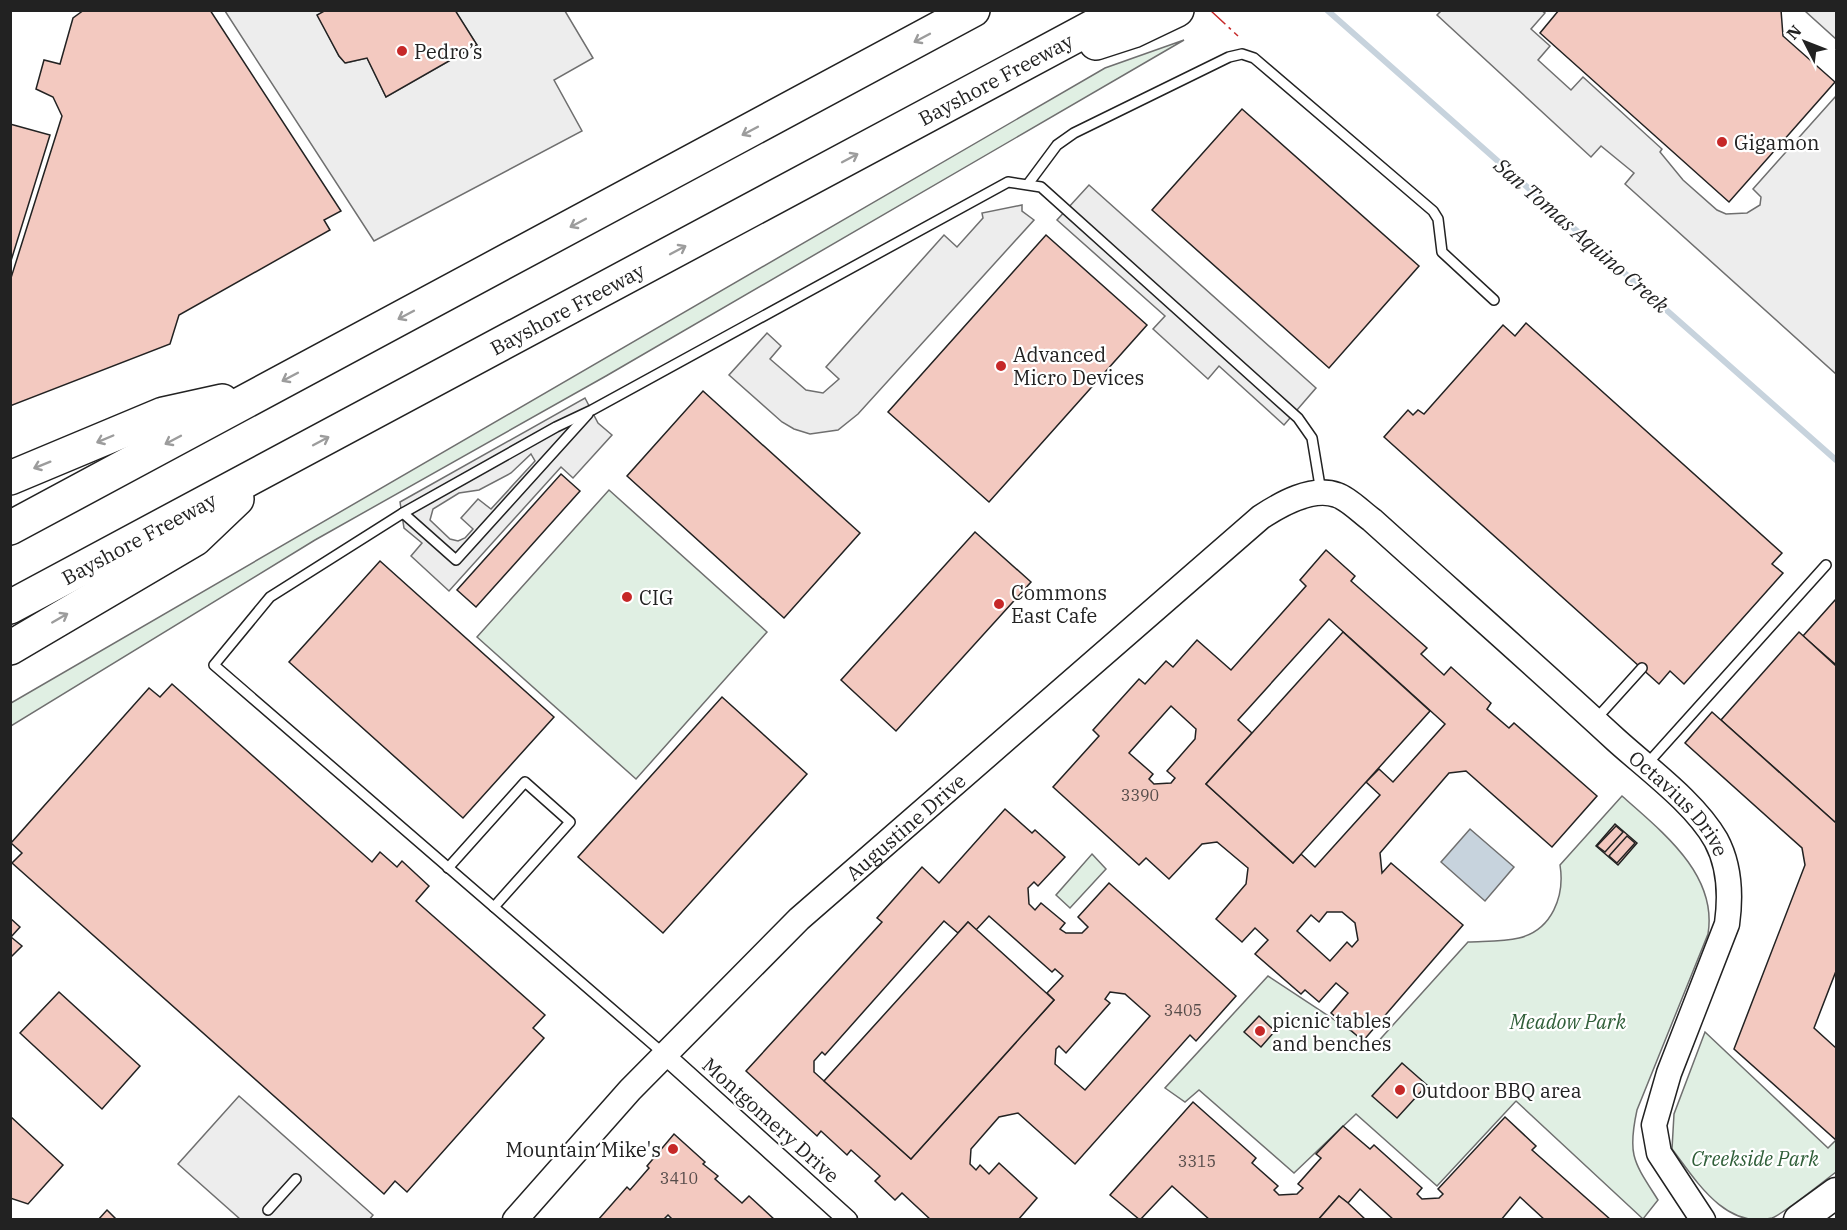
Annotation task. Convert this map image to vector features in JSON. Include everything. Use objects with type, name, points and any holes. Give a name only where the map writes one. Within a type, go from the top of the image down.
[{"type":"highway","points":[[10,528],[973,10]]},
{"type":"highway","name":"Bayshore Freeway","points":[[10,607],[1124,10]]},
{"type":"highway","points":[[1014,69],[1133,31],[1177,10]]},
{"type":"highway","points":[[10,478],[163,414],[261,393]]},
{"type":"highway","points":[[10,648],[195,539],[269,468]]},
{"type":"main road","points":[[1799,1220],[1836,1193]]},
{"type":"street","name":"Octavius Drive","points":[[1329,495],[1372,520],[1644,766],[1705,824],[1724,859],[1729,880],[1730,901],[1724,936],[1669,1073],[1654,1125],[1659,1153],[1703,1220]]},
{"type":"street","name":"Augustine Drive","points":[[515,1220],[664,1054],[761,955],[844,879],[1261,517],[1296,497],[1329,495]]},
{"type":"street","name":"Montgomery Drive","points":[[664,1054],[848,1220]]},
{"type":"lane","points":[[1028,184],[1058,146],[1074,133],[1229,57],[1242,54],[1254,58],[1432,211],[1438,219],[1442,252],[1494,300]]},
{"type":"lane","points":[[664,1054],[214,665],[270,597],[403,513],[556,427],[592,410],[1008,182],[1041,187],[1298,418],[1312,438],[1329,495]]},
{"type":"lane","points":[[403,513],[456,560],[592,410]]},
{"type":"lane","points":[[1644,766],[1826,565]]},
{"type":"lane","points":[[1595,721],[1642,668]]},
{"type":"lane","points":[[448,868],[525,782],[570,822],[494,907]]},
{"type":"lane","points":[[268,1210],[296,1179]]},
{"type":"green space","points":[[1184,40],[606,376],[315,540],[11,726],[11,703],[1105,68]]},
{"type":"green space","points":[[609,490],[767,632],[636,779],[477,637]]},
{"type":"green space","name":"Meadow Park","points":[[1622,796],[1669,839],[1683,856],[1704,892],[1709,912],[1708,934],[1637,1110],[1633,1138],[1635,1158],[1658,1200],[1643,1219],[1516,1101],[1437,1186],[1356,1114],[1294,1173],[1199,1090],[1185,1102],[1165,1088],[1268,976],[1374,1046],[1468,942],[1519,938],[1540,928],[1548,920],[1558,900],[1560,865]]},
{"type":"green space","points":[[1092,854],[1106,869],[1070,908],[1056,895]]},
{"type":"green space","name":"Creekside Park","points":[[1705,1032],[1828,1148],[1836,1140],[1836,1172],[1772,1218],[1755,1220],[1726,1209],[1701,1187],[1672,1149],[1674,1114]]},
{"type":"shaded area","name":"Pedro’s","points":[[225,11],[326,11],[318,15],[339,56],[346,63],[367,58],[386,97],[477,45],[455,11],[565,11],[593,58],[554,80],[582,131],[374,241]]},
{"type":"shaded area","points":[[1441,11],[1542,11],[1545,13],[1531,29],[1550,46],[1538,60],[1571,90],[1583,77],[1662,149],[1660,152],[1683,180],[1717,210],[1726,214],[1747,213],[1760,205],[1761,197],[1753,189],[1836,96],[1836,374],[1625,184],[1634,173],[1601,146],[1591,157],[1437,15]]},
{"type":"shaded area","points":[[1805,11],[1836,11],[1836,39]]},
{"type":"shaded area","points":[[1089,185],[1316,388],[1284,425],[1219,366],[1208,379],[1153,329],[1165,316],[1057,220]]},
{"type":"shaded area","points":[[1022,205],[1022,211],[1034,220],[858,414],[838,430],[810,434],[794,429],[782,422],[729,375],[767,333],[781,346],[770,359],[806,390],[823,393],[839,379],[826,367],[944,235],[957,247],[983,218],[982,213]]},
{"type":"shaded area","points":[[585,398],[598,423],[612,435],[573,478],[561,467],[449,591],[411,556],[422,543],[404,528],[400,502]],"holes":[[[531,454],[535,461],[491,509],[478,499],[461,518],[473,529],[465,538],[458,541],[450,539],[430,520],[433,509],[459,493],[479,490],[511,473]]]},
{"type":"shaded area","points":[[1470,829],[1514,867],[1485,901],[1441,862]]},
{"type":"shaded area","points":[[239,1096],[373,1215],[369,1220],[240,1219],[178,1164]]},
{"type":"building","points":[[84,10],[210,10],[341,211],[324,220],[330,230],[179,315],[170,344],[10,406],[10,281],[62,116],[53,97],[36,89],[44,60],[60,64],[73,18]]},
{"type":"building","name":"Pedro’s","points":[[326,10],[455,10],[477,45],[386,97],[367,58],[345,63],[339,56],[317,15]]},
{"type":"building","name":"Gigamon","points":[[1559,10],[1781,10],[1783,36],[1835,82],[1729,202],[1540,33]]},
{"type":"building","points":[[1242,109],[1419,266],[1329,368],[1152,210]]},
{"type":"building","points":[[10,124],[50,135],[10,264]]},
{"type":"building","points":[[1046,235],[1147,325],[989,502],[888,412]]},
{"type":"building","points":[[1526,323],[1782,553],[1772,564],[1783,573],[1684,684],[1670,671],[1659,684],[1384,437],[1408,410],[1413,415],[1418,410],[1424,414],[1503,325],[1515,336]]},
{"type":"building","points":[[703,391],[860,533],[784,618],[627,476]]},
{"type":"building","points":[[561,474],[580,491],[476,607],[457,590]]},
{"type":"building","points":[[975,532],[1031,582],[896,731],[841,680]]},
{"type":"building","points":[[1326,550],[1355,576],[1351,581],[1427,648],[1421,654],[1444,675],[1451,667],[1491,703],[1487,709],[1509,728],[1514,723],[1597,796],[1552,847],[1466,771],[1449,773],[1380,853],[1382,873],[1391,863],[1463,925],[1363,1041],[1331,1013],[1348,993],[1336,983],[1319,1002],[1305,990],[1301,994],[1255,954],[1268,940],[1255,928],[1242,942],[1216,919],[1246,884],[1248,868],[1217,842],[1202,844],[1169,879],[1146,858],[1139,865],[1053,787],[1099,736],[1093,730],[1139,679],[1145,684],[1166,661],[1173,667],[1197,640],[1231,670],[1306,586],[1300,580]],"holes":[[[1329,619],[1445,724],[1393,782],[1379,769],[1366,782],[1380,795],[1315,867],[1301,854],[1293,863],[1206,784],[1252,733],[1238,720]],[[1171,706],[1196,729],[1195,739],[1167,771],[1175,778],[1171,783],[1154,784],[1149,779],[1153,774],[1129,753]],[[1327,912],[1342,912],[1355,923],[1358,940],[1352,947],[1347,942],[1330,961],[1297,931],[1311,915],[1319,922]]]},
{"type":"building","points":[[380,561],[554,717],[463,818],[289,662]]},
{"type":"building","points":[[1836,599],[1836,662],[1835,664],[1803,636]]},
{"type":"building","points":[[1343,632],[1430,711],[1293,863],[1206,784]]},
{"type":"building","points":[[1799,632],[1836,666],[1836,823],[1721,720]]},
{"type":"building","points":[[172,684],[372,862],[380,852],[397,867],[402,861],[429,886],[416,901],[545,1015],[533,1028],[544,1038],[407,1192],[395,1181],[384,1194],[12,863],[22,853],[11,843],[149,688],[160,697]]},
{"type":"building","points":[[722,697],[807,774],[663,933],[578,857]]},
{"type":"building","points":[[1712,712],[1836,823],[1836,971],[1814,1028],[1836,1048],[1836,1140],[1734,1049],[1805,865],[1802,848],[1685,743]]},
{"type":"building","points":[[1005,809],[1032,833],[1035,830],[1065,857],[1038,886],[1034,882],[1028,888],[1029,904],[1035,910],[1041,903],[1065,923],[1060,929],[1066,933],[1082,933],[1088,927],[1078,917],[1109,883],[1236,996],[1196,1041],[1190,1035],[1075,1164],[1018,1113],[999,1117],[971,1149],[970,1164],[976,1170],[980,1165],[989,1174],[999,1163],[1037,1198],[1018,1220],[931,1220],[902,1193],[895,1200],[875,1181],[880,1176],[851,1150],[847,1155],[821,1131],[817,1136],[746,1071],[882,922],[877,918],[922,867],[939,883]],"holes":[[[989,916],[1052,972],[1055,969],[1063,976],[1047,993],[1054,1000],[911,1159],[814,1072],[814,1061],[822,1052],[825,1055],[944,921],[958,933],[968,922],[976,930]],[[1110,992],[1125,994],[1150,1016],[1085,1090],[1055,1064],[1056,1049],[1059,1046],[1066,1053],[1110,1003],[1105,999]]]},
{"type":"building","points":[[1615,824],[1637,843],[1618,865],[1596,846]]},
{"type":"building","points":[[1616,826],[1623,832],[1605,852],[1597,846]]},
{"type":"building","points":[[1627,836],[1635,843],[1617,863],[1609,856]]},
{"type":"building","points":[[10,918],[20,927],[11,937],[22,946],[10,958]]},
{"type":"building","points":[[968,922],[1054,1000],[911,1159],[824,1081]]},
{"type":"building","points":[[59,992],[140,1066],[102,1109],[20,1033]]},
{"type":"building","name":"picnic tables and benches","points":[[1259,1016],[1275,1031],[1261,1047],[1244,1032]]},
{"type":"building","name":"Outdoor BBQ area","points":[[1402,1063],[1427,1085],[1397,1118],[1372,1096]]},
{"type":"building","points":[[1193,1102],[1256,1158],[1252,1163],[1278,1186],[1274,1190],[1279,1195],[1297,1194],[1303,1188],[1298,1184],[1321,1158],[1316,1154],[1343,1126],[1370,1149],[1374,1145],[1422,1188],[1417,1194],[1422,1199],[1439,1198],[1443,1194],[1438,1189],[1505,1117],[1536,1146],[1532,1150],[1611,1220],[1545,1220],[1520,1197],[1501,1220],[1394,1220],[1360,1189],[1348,1203],[1339,1196],[1318,1220],[1210,1220],[1172,1186],[1140,1220],[1110,1195]]},
{"type":"building","points":[[10,1116],[63,1165],[28,1204],[10,1198]]},
{"type":"building","points":[[674,1134],[705,1162],[703,1164],[718,1176],[715,1179],[742,1203],[749,1196],[775,1220],[673,1220],[668,1215],[663,1220],[598,1220],[627,1187],[630,1190]]},
{"type":"building","points":[[1339,1196],[1348,1203],[1366,1220],[1318,1220]]},
{"type":"building","points":[[107,1210],[117,1220],[98,1220]]},
{"type":"waterway","name":"San Tomas Aquino Creek","points":[[1327,10],[1836,460]]},
{"type":"power","points":[[1210,10],[1238,36]]},
{"type":"place","name":"Pedro’s","points":[[402,51]]},
{"type":"place","name":"Gigamon","points":[[1722,142]]},
{"type":"place","name":"Advanced Micro Devices","points":[[1001,366]]},
{"type":"place","name":"CIG","points":[[627,597]]},
{"type":"place","name":"Commons East Cafe","points":[[999,604]]},
{"type":"place","name":"picnic tables and benches","points":[[1260,1031]]},
{"type":"place","name":"Outdoor BBQ area","points":[[1400,1090]]},
{"type":"place","name":"Mountain Mike's","points":[[673,1149]]}]
